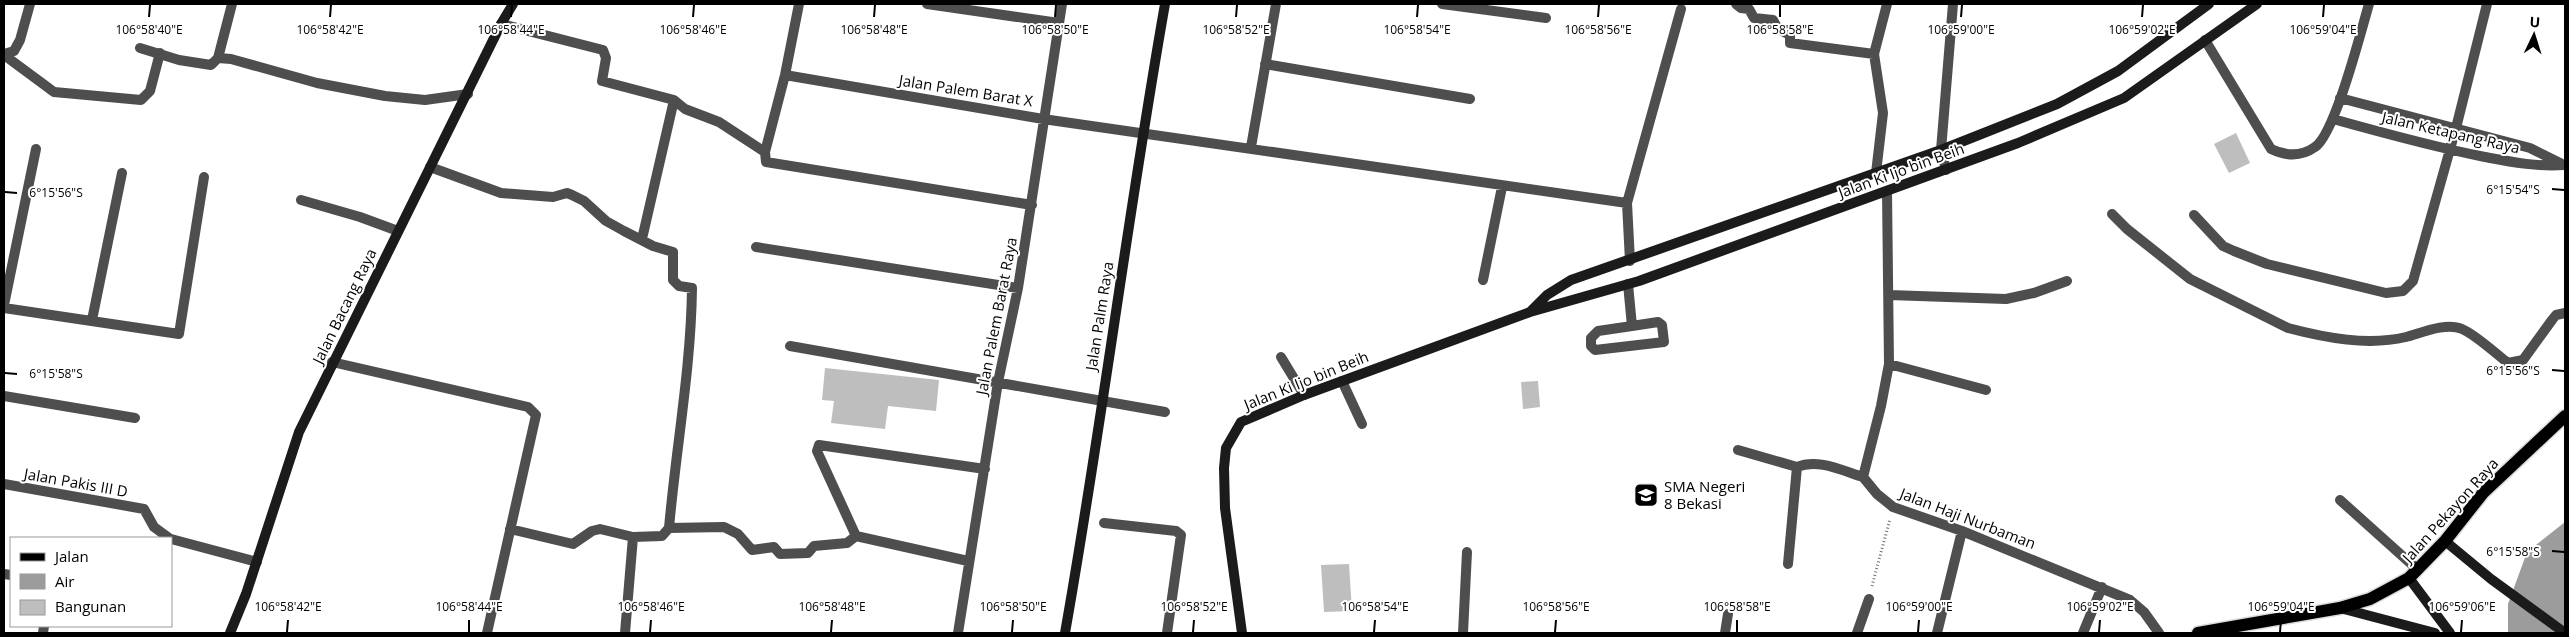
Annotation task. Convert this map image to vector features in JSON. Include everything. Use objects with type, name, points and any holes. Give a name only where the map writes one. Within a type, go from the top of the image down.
[{"type":"main road","name":"Jalan Pekayon Raya","points":[[2198,633],[2340,608],[2370,600],[2414,574],[2445,542],[2483,493],[2565,416]]},
{"type":"street","points":[[4,54],[14,51],[20,40],[30,4]]},
{"type":"street","points":[[140,48],[179,60],[211,65],[218,58],[232,4]]},
{"type":"street","name":"Jalan Bacang Raya","points":[[230,633],[257,562],[299,432],[501,24],[513,4]]},
{"type":"street","points":[[799,4],[785,76],[765,152],[766,162],[1032,205]]},
{"type":"street","points":[[927,4],[1059,23]]},
{"type":"street","name":"Jalan Palem Barat Raya","points":[[958,633],[998,382],[1018,288],[1032,205],[1043,119],[1062,4]]},
{"type":"street","name":"Jalan Palm Raya","points":[[1065,633],[1086,515],[1142,133],[1165,4]]},
{"type":"street","points":[[1251,148],[1276,4]]},
{"type":"street","points":[[1442,4],[1546,18]]},
{"type":"street","points":[[1736,4],[1741,8],[1749,9],[1754,18],[1773,20],[1778,29],[1790,35],[1790,43],[1874,54]]},
{"type":"street","points":[[1876,173],[1883,113],[1874,54],[1887,4]]},
{"type":"street","points":[[1946,170],[1941,150],[1953,4]]},
{"type":"street","name":"Jalan Ki Ijo bin Beih","points":[[1530,312],[1547,295],[1571,280],[1630,261],[1941,150],[2057,104],[2118,71],[2209,4]]},
{"type":"street","name":"Jalan Ki Ijo bin Beih","points":[[1242,633],[1225,508],[1226,448],[1241,422],[1304,395],[1530,312],[1628,284],[2018,143],[2124,98],[2257,4]]},
{"type":"street","points":[[2205,40],[2271,149],[2293,155],[2316,146],[2333,119],[2370,4]]},
{"type":"street","points":[[2194,215],[2223,246],[2267,264],[2386,293],[2402,291],[2413,280],[2456,128],[2487,4]]},
{"type":"street","points":[[1630,261],[1627,203],[1681,9]]},
{"type":"street","points":[[501,24],[602,50],[606,58],[602,81],[674,100],[685,108],[719,122],[765,152]]},
{"type":"street","points":[[4,54],[54,92],[141,100],[150,91],[160,53]]},
{"type":"street","points":[[218,58],[230,58],[316,83],[385,96],[426,100],[468,94]]},
{"type":"street","points":[[1265,64],[1470,99]]},
{"type":"street","name":"Jalan Palem Barat X","points":[[785,76],[1043,119],[1627,203]]},
{"type":"street","name":"Jalan Ketapang Raya","points":[[2340,98],[2530,148],[2565,165]]},
{"type":"street","points":[[642,239],[674,100]]},
{"type":"street","name":"Jalan Ketapang Raya","points":[[2333,119],[2450,150],[2528,164],[2565,165]]},
{"type":"street","points":[[36,148],[4,306],[179,334],[204,177]]},
{"type":"street","points":[[430,167],[500,193],[553,197],[567,194],[572,195],[584,201],[606,221],[653,246],[673,252],[673,280],[679,286],[692,288],[691,341],[674,468],[669,528],[662,536],[633,537],[600,529],[585,535],[578,543],[566,544],[510,529]]},
{"type":"street","points":[[92,320],[122,173]]},
{"type":"street","points":[[1484,280],[1502,186]]},
{"type":"street","points":[[1738,450],[1797,466],[1806,463],[1818,464],[1863,477],[1881,406],[1889,364],[1886,191]]},
{"type":"street","points":[[301,200],[360,217],[398,232]]},
{"type":"street","points":[[2112,214],[2127,229],[2190,279],[2288,328],[2304,332],[2366,342],[2393,340],[2449,327],[2462,329],[2508,363],[2516,363],[2523,360],[2556,315],[2565,313]]},
{"type":"street","points":[[756,247],[1018,288]]},
{"type":"street","points":[[1889,295],[2006,299],[2034,293],[2067,281]]},
{"type":"street","points":[[1628,284],[1632,326]]},
{"type":"street","points":[[1658,322],[1662,325],[1664,342],[1595,350],[1591,346],[1591,338],[1598,331],[1632,326],[1658,322]]},
{"type":"street","points":[[790,346],[998,382],[1102,403],[1165,412]]},
{"type":"street","points":[[1281,357],[1304,395]]},
{"type":"street","points":[[332,362],[532,409],[536,420],[487,633]]},
{"type":"street","points":[[1889,364],[1986,390]]},
{"type":"street","points":[[1342,381],[1362,424]]},
{"type":"street","points":[[4,396],[135,418]]},
{"type":"street","points":[[856,536],[817,452],[819,445],[985,469]]},
{"type":"street","points":[[1788,564],[1797,466]]},
{"type":"street","name":"Jalan Haji Nurbaman","points":[[1863,477],[1877,494],[1893,507],[1962,531],[2130,600],[2144,612],[2159,633]]},
{"type":"street","name":"Jalan Pakis III D","points":[[4,484],[144,509],[154,527],[167,537]]},
{"type":"street","points":[[2340,500],[2414,574],[2450,633]]},
{"type":"street","points":[[1104,523],[1179,532],[1181,535],[1167,633]]},
{"type":"street","points":[[669,528],[724,527],[738,534],[752,550],[774,548],[780,554],[808,553],[814,546],[848,543],[856,536]]},
{"type":"street","points":[[1937,633],[1962,531]]},
{"type":"street","points":[[856,536],[968,561]]},
{"type":"street","points":[[624,633],[633,537]]},
{"type":"street","points":[[172,540],[257,562]]},
{"type":"street","points":[[2445,542],[2491,579],[2565,633]]},
{"type":"street","points":[[1463,633],[1467,552]]},
{"type":"street","points":[[2084,633],[2102,587]]},
{"type":"street","points":[[1857,633],[1869,599]]},
{"type":"street","points":[[2340,608],[2436,633]]},
{"type":"street","points":[[1725,633],[1728,614]]},
{"type":"path","points":[[1869,599],[1893,507]]},
{"type":"water","points":[[2565,522],[2565,633],[2508,633],[2508,604],[2527,552]]},
{"type":"building","points":[[2236,133],[2250,163],[2229,173],[2214,144]]},
{"type":"building","points":[[825,368],[939,380],[936,411],[888,406],[885,429],[831,423],[834,401],[822,400]]},
{"type":"building","points":[[1538,381],[1540,407],[1523,409],[1521,382]]},
{"type":"building","points":[[1349,564],[1352,611],[1324,612],[1321,565]]},
{"type":"place","name":"SMA Negeri 8 Bekasi","points":[[1646,495]]}]
